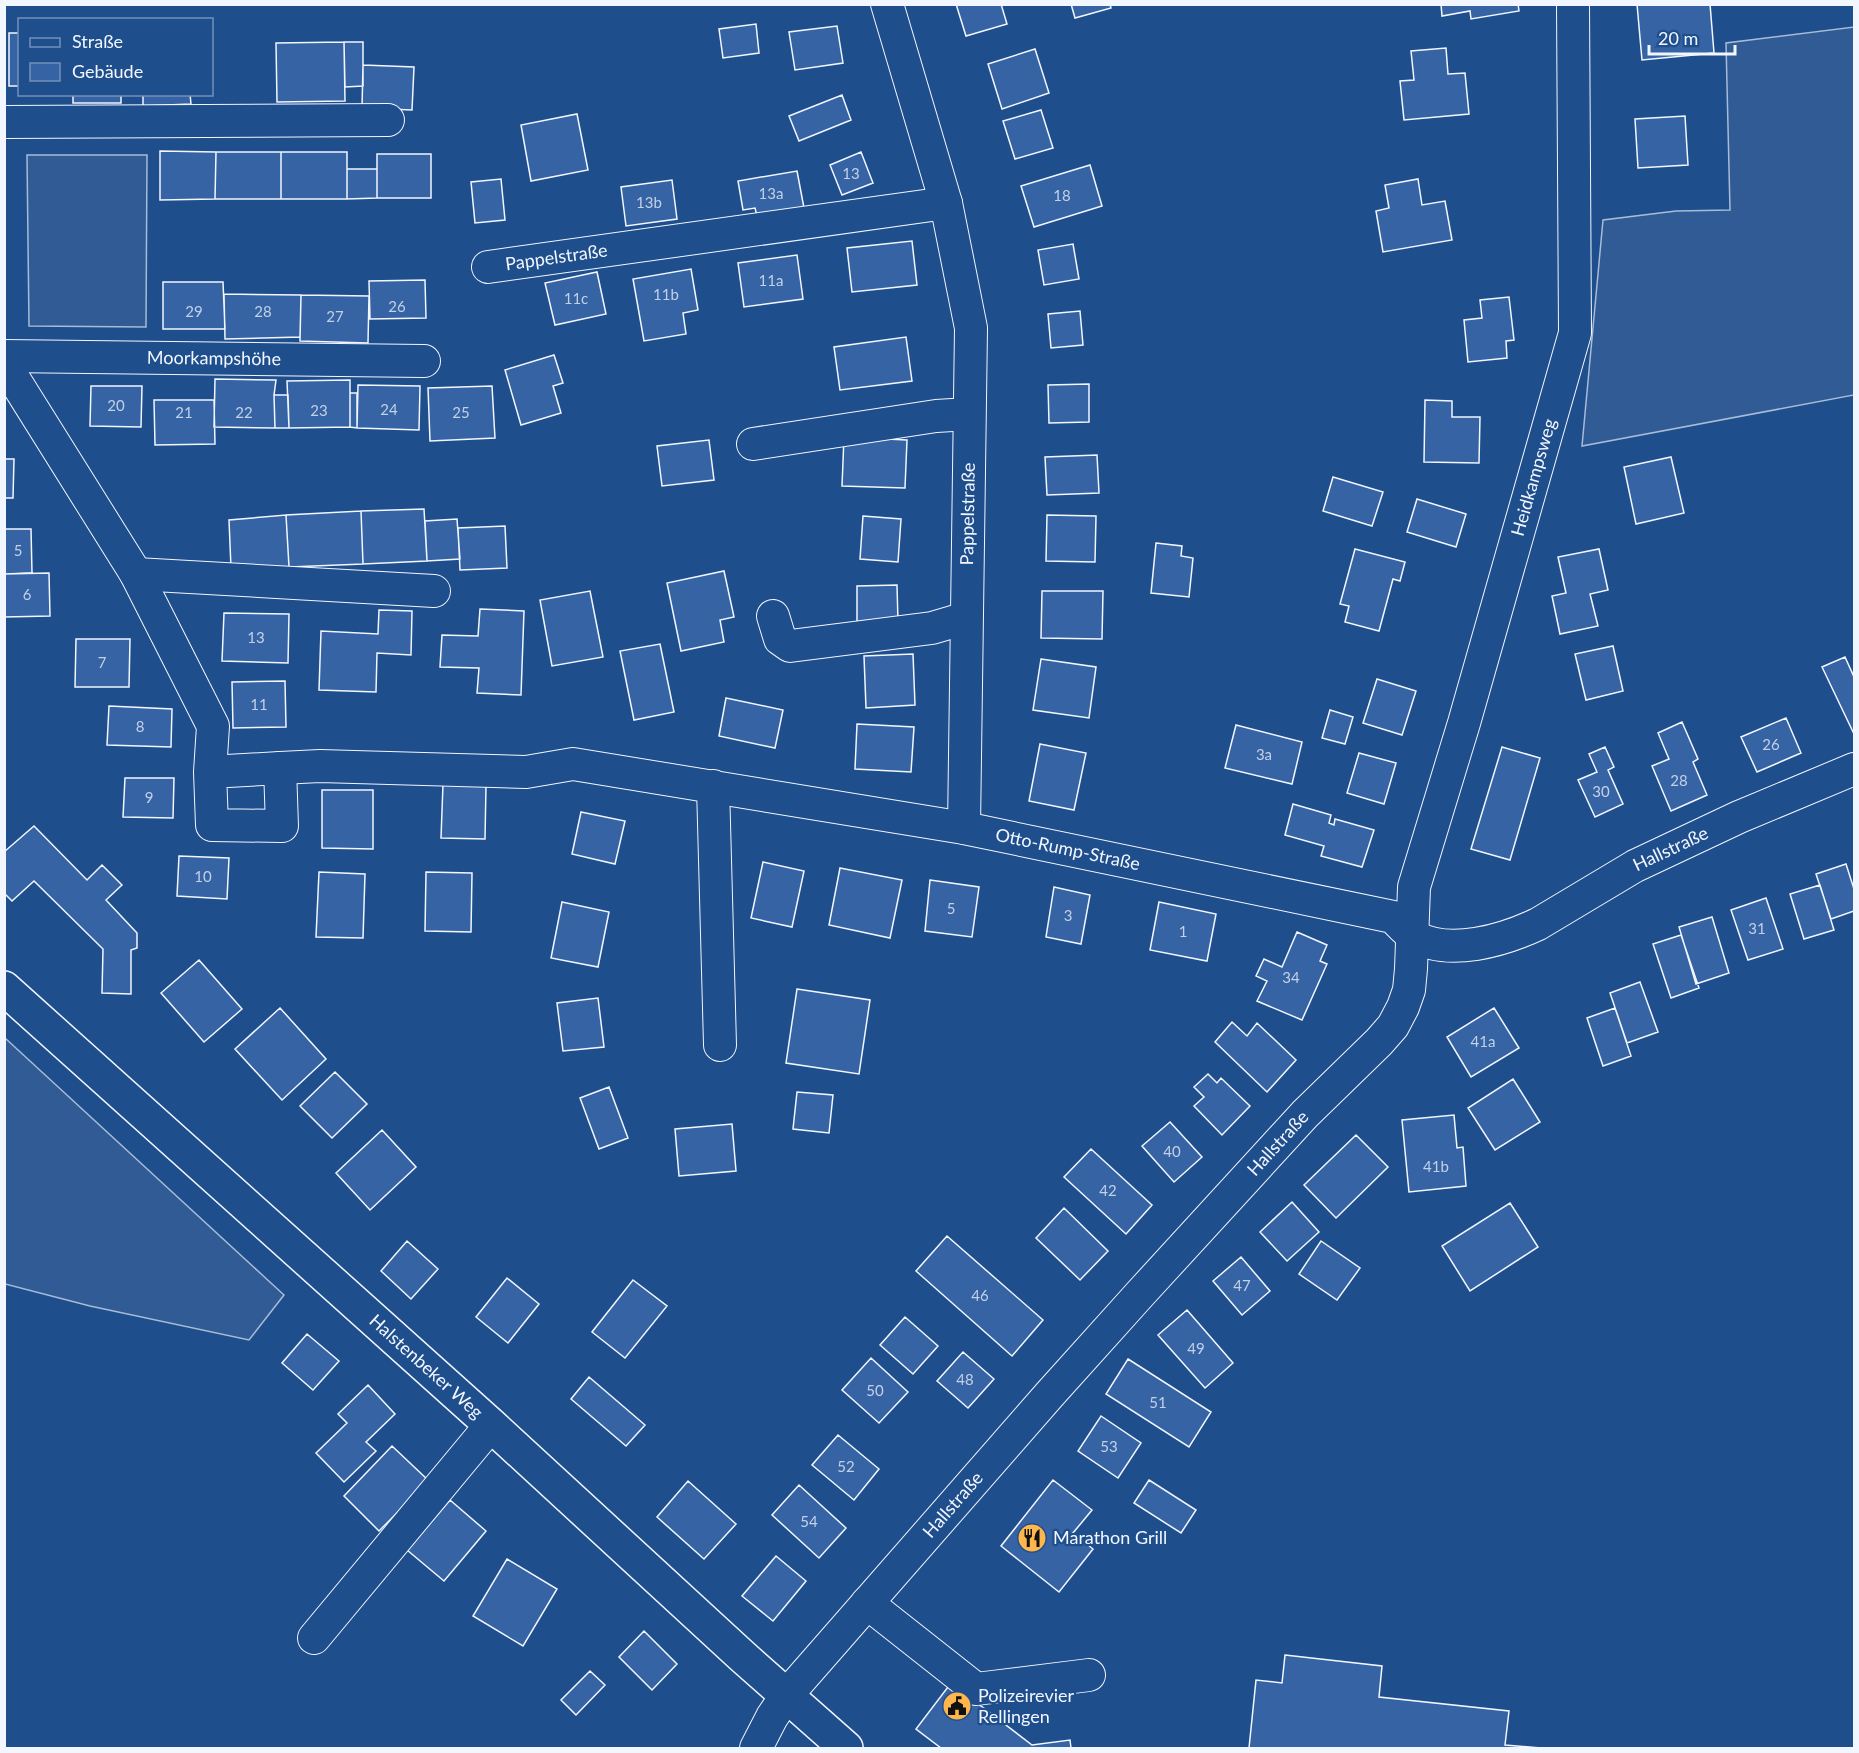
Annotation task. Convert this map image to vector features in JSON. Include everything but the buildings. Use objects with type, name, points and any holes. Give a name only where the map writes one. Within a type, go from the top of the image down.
[{"type":"main road","name":"Halstenbeker Weg","points":[[4,988],[491,1425],[846,1749]]},
{"type":"street","name":"Pappelstraße","points":[[887,4],[946,203],[971,328],[964,828]]},
{"type":"street","name":"Heidkampsweg","points":[[1414,936],[1414,887],[1464,723],[1575,333],[1573,4]]},
{"type":"street","points":[[4,122],[387,120]]},
{"type":"street","name":"Pappelstraße","points":[[488,267],[946,203]]},
{"type":"street","name":"Moorkampshöhe","points":[[4,356],[424,361]]},
{"type":"street","points":[[4,363],[136,574],[213,726],[210,772],[212,825],[282,826],[280,768],[210,772]]},
{"type":"street","points":[[753,444],[936,416],[969,414]]},
{"type":"street","points":[[136,574],[434,591]]},
{"type":"street","points":[[773,616],[780,639],[790,646],[933,628],[966,618]]},
{"type":"street","name":"Otto-Rump-Straße","points":[[280,768],[320,766],[526,772],[573,764],[964,828],[1393,917],[1414,936]]},
{"type":"street","name":"Hallstraße","points":[[756,1749],[772,1717],[786,1696],[867,1603],[1140,1294],[1305,1114],[1393,1026],[1409,990],[1414,936],[1434,943],[1461,946],[1483,943],[1522,931],[1538,924],[1635,866],[1854,769]]},
{"type":"street","points":[[713,786],[720,1045]]},
{"type":"street","points":[[314,1638],[491,1425]]},
{"type":"street","points":[[867,1603],[976,1689],[1089,1675]]},
{"type":"shaded area","points":[[1854,27],[1854,395],[1582,446],[1603,220],[1676,211],[1730,210],[1726,43]]},
{"type":"shaded area","points":[[27,155],[147,155],[146,327],[29,326]]},
{"type":"shaded area","points":[[5,1038],[284,1295],[249,1340],[90,1306],[5,1284]]},
{"type":"place","name":"Marathon Grill","points":[[1032,1538]]},
{"type":"place","name":"Polizeirevier Rellingen","points":[[957,1706]]}]
